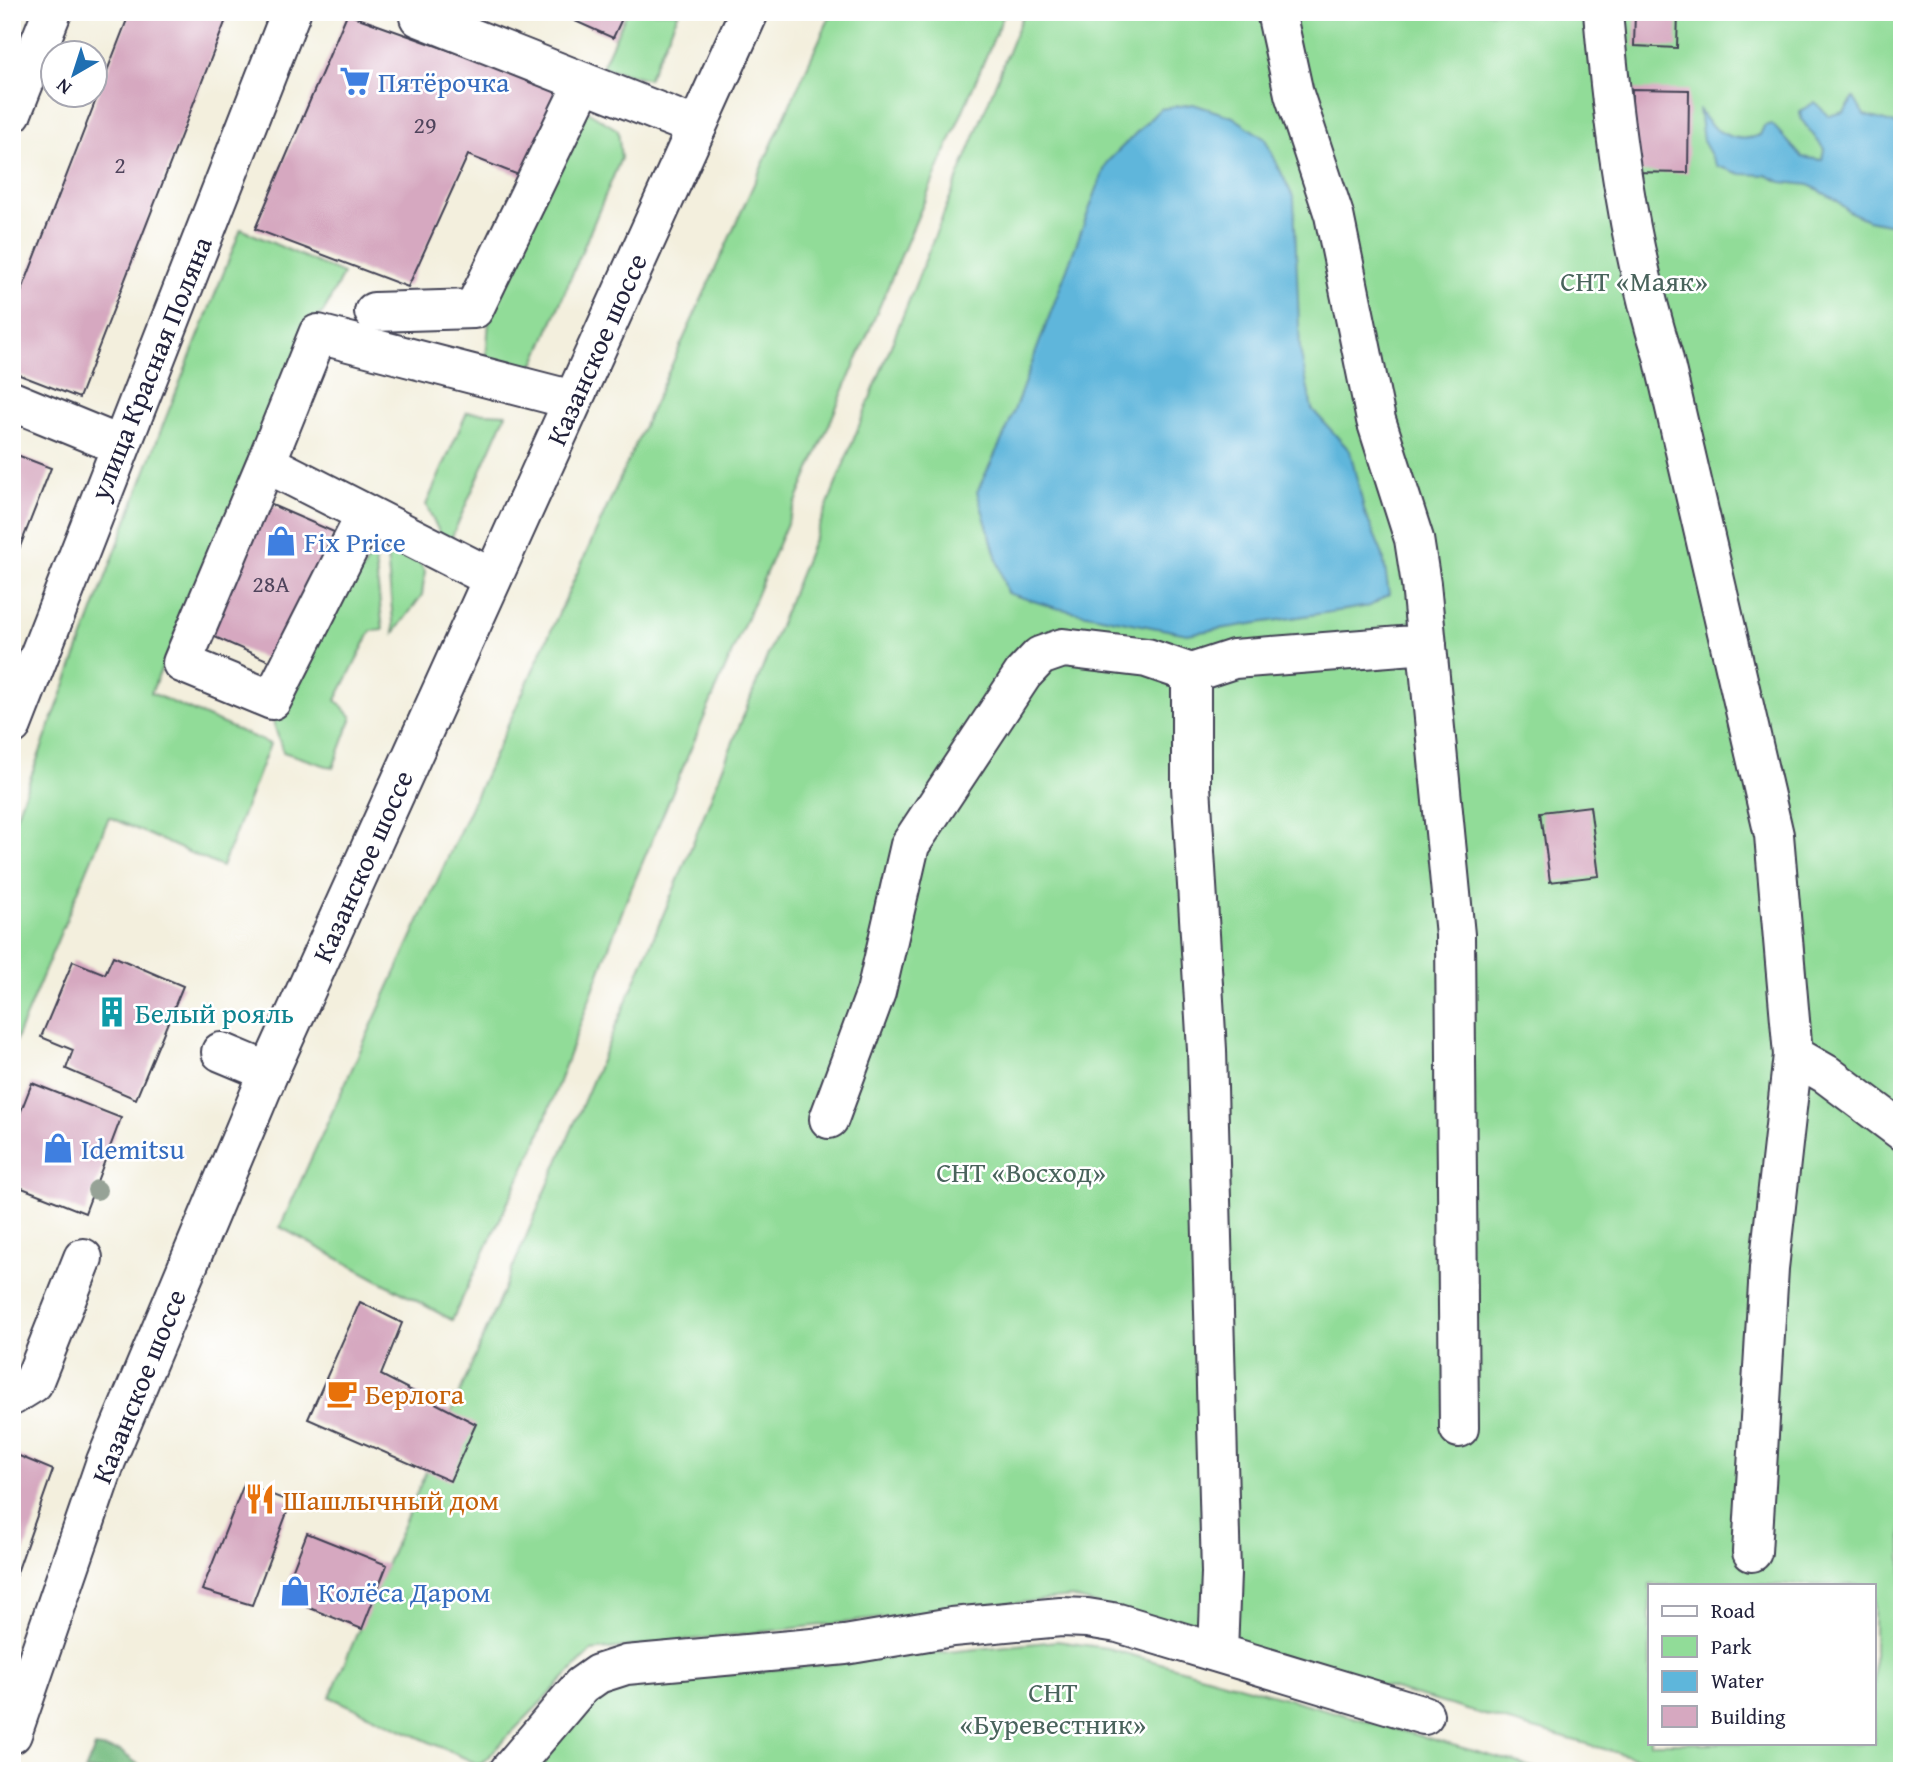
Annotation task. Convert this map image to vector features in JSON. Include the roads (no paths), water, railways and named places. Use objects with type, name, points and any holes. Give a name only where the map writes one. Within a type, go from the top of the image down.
[{"type":"main road","points":[[12,113],[52,12]]},
{"type":"main road","name":"улица Красная Поляна","points":[[15,708],[291,12]]},
{"type":"main road","name":"Казанское шоссе","points":[[12,1734],[106,1461],[268,1072],[749,12]]},
{"type":"main road","points":[[1276,12],[1294,94],[1334,215],[1376,420],[1414,539],[1427,644],[1455,935],[1459,1429]]},
{"type":"main road","points":[[1603,12],[1612,116],[1644,295],[1663,356],[1774,835],[1793,1055],[1769,1268],[1752,1552]]},
{"type":"main road","points":[[419,17],[697,127]]},
{"type":"main road","points":[[374,312],[474,309],[584,82]]},
{"type":"main road","points":[[366,514],[272,700],[183,663],[318,334],[573,400]]},
{"type":"main road","points":[[12,401],[119,445]]},
{"type":"main road","points":[[266,463],[492,578]]},
{"type":"main road","points":[[829,1119],[876,992],[910,845],[1023,674],[1040,656],[1063,648],[1147,659],[1191,673],[1234,659],[1427,644]]},
{"type":"main road","points":[[1191,673],[1191,786],[1208,1077],[1221,1573],[1218,1653]]},
{"type":"main road","points":[[221,1052],[268,1072]]},
{"type":"main road","points":[[1793,1055],[1826,1074],[1902,1131]]},
{"type":"main road","points":[[12,1396],[33,1383],[83,1258]]},
{"type":"main road","points":[[509,1771],[581,1686],[598,1674],[626,1665],[845,1645],[952,1627],[1060,1617],[1118,1623],[1424,1715]]},
{"type":"water","points":[[1854,98],[1864,115],[1902,126],[1902,227],[1868,220],[1848,211],[1838,201],[1809,185],[1781,182],[1766,175],[1741,174],[1717,166],[1703,141],[1699,109],[1716,130],[1733,137],[1751,138],[1760,135],[1764,126],[1772,124],[1802,157],[1822,160],[1824,149],[1801,119],[1800,111],[1815,102],[1828,116],[1844,112]]},
{"type":"water","points":[[1193,104],[1233,117],[1265,139],[1294,199],[1300,350],[1312,409],[1350,451],[1365,513],[1383,555],[1389,594],[1370,606],[1187,634],[1056,608],[1007,593],[977,492],[1007,429],[1107,162],[1160,109]]},
{"type":"place","name":"Пятёрочка","points":[[355,81]]},
{"type":"place","name":"Fix Price","points":[[281,541]]},
{"type":"place","name":"Белый рояль","points":[[112,1012]]},
{"type":"place","name":"Idemitsu","points":[[58,1148]]},
{"type":"place","name":"Берлога","points":[[342,1393]]},
{"type":"place","name":"Шашлычный дом","points":[[260,1499]]},
{"type":"place","name":"Колёса Даром","points":[[295,1591]]},
{"type":"park label","name":"СНТ «Маяк»","points":[[1634,280]]},
{"type":"park label","name":"СНТ «Восход»","points":[[1021,1171]]},
{"type":"park label","name":"СНТ «Буревестник»","points":[[1053,1707]]}]
